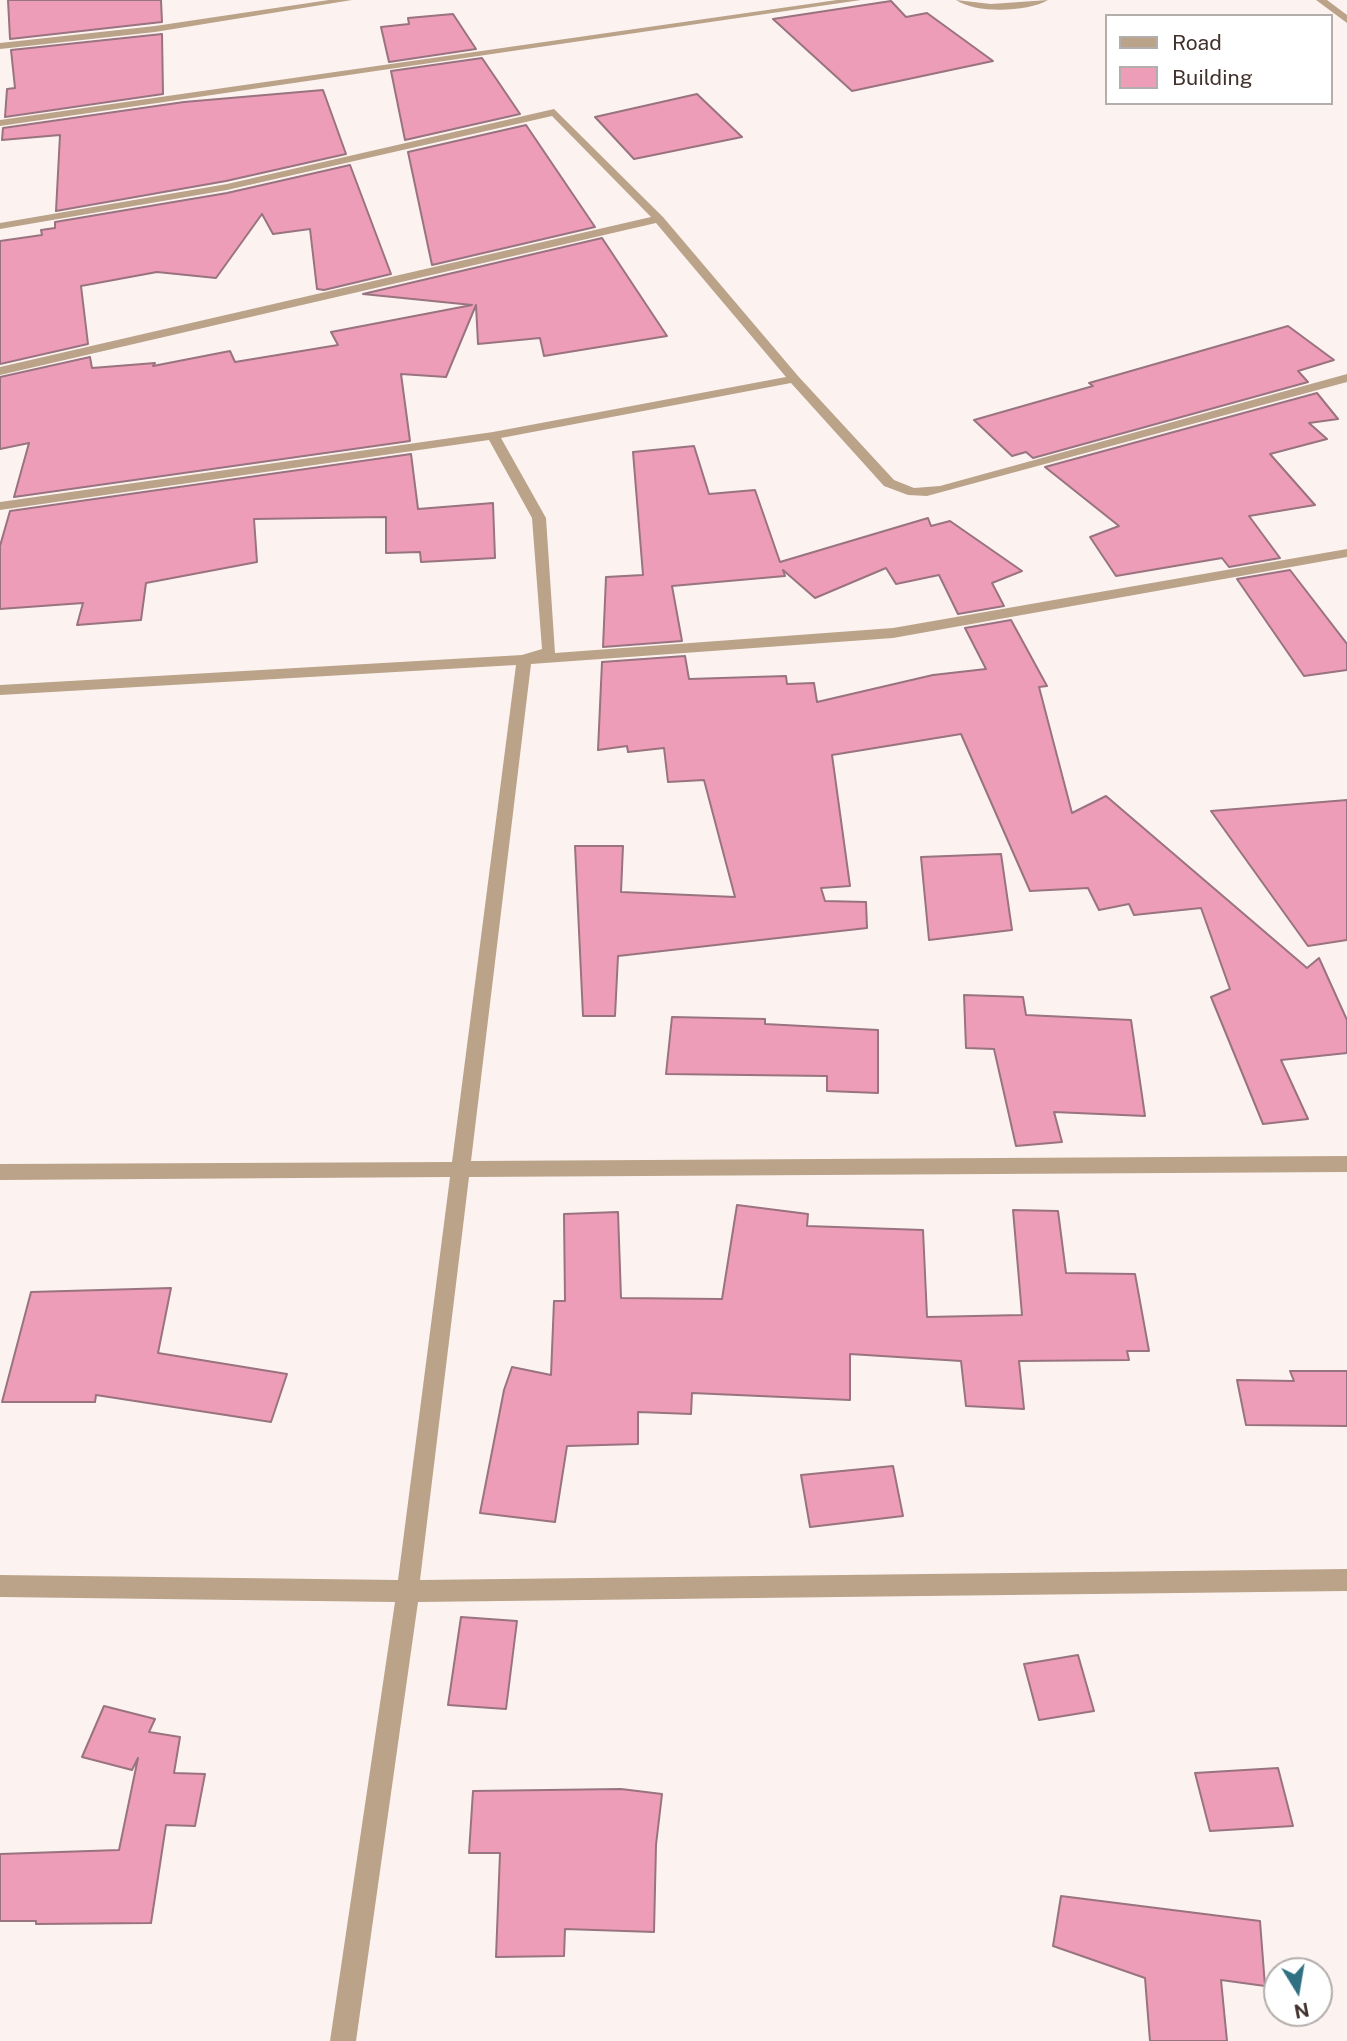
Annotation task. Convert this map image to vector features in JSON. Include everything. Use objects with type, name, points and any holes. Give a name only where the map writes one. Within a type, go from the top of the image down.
[{"type":"street","points":[[0,46],[155,29],[347,0]]},
{"type":"street","points":[[0,123],[856,0]]},
{"type":"street","points":[[961,0],[979,7],[999,8],[1043,0]]},
{"type":"street","points":[[1321,0],[1347,20]]},
{"type":"street","points":[[0,226],[227,187],[554,112],[659,219],[794,380],[889,483],[899,489],[926,493],[1347,378]]},
{"type":"street","points":[[0,371],[659,219]]},
{"type":"street","points":[[0,506],[492,436],[794,380]]},
{"type":"street","points":[[492,436],[539,518],[549,651],[524,660]]},
{"type":"street","points":[[0,691],[524,660],[893,633],[1347,553]]},
{"type":"street","points":[[344,2041],[408,1591],[524,660]]},
{"type":"street","points":[[0,1172],[460,1167],[1347,1164]]},
{"type":"street","points":[[0,1586],[408,1591],[1347,1580]]},
{"type":"building","points":[[8,0],[161,0],[162,22],[10,39]]},
{"type":"building","points":[[891,1],[906,17],[927,13],[993,61],[852,91],[773,19]]},
{"type":"building","points":[[453,14],[476,49],[389,62],[381,27],[409,24],[408,18]]},
{"type":"building","points":[[162,34],[163,94],[5,117],[7,89],[15,88],[11,50]]},
{"type":"building","points":[[482,58],[520,114],[405,140],[391,71]]},
{"type":"building","points":[[323,90],[346,154],[226,181],[56,211],[60,135],[2,140],[3,128],[184,102]]},
{"type":"building","points":[[697,94],[742,137],[634,159],[595,117]]},
{"type":"building","points":[[526,125],[595,227],[432,265],[408,152]]},
{"type":"building","points":[[350,165],[391,274],[324,290],[317,289],[310,229],[273,234],[262,214],[216,278],[157,272],[81,286],[88,344],[0,364],[0,241],[42,235],[41,230],[55,228],[55,222],[227,193]]},
{"type":"building","points":[[602,238],[667,336],[544,356],[540,338],[478,344],[476,305],[446,377],[401,374],[410,441],[14,497],[29,443],[0,449],[0,377],[90,357],[92,368],[155,363],[153,366],[230,351],[235,362],[338,345],[331,332],[472,305],[363,294]]},
{"type":"building","points":[[1288,326],[1334,360],[1298,371],[1308,382],[1033,458],[1026,452],[1012,456],[974,420],[1093,386],[1089,383]]},
{"type":"building","points":[[1317,393],[1338,419],[1309,423],[1327,439],[1270,454],[1315,505],[1249,516],[1280,558],[1229,567],[1222,558],[1116,576],[1090,537],[1119,526],[1045,467]]},
{"type":"building","points":[[694,446],[709,494],[755,490],[780,562],[928,518],[931,526],[950,521],[1022,571],[992,583],[1004,606],[958,614],[939,575],[896,584],[886,568],[815,598],[783,570],[785,576],[672,586],[682,641],[603,647],[606,577],[643,575],[633,452]]},
{"type":"building","points":[[411,454],[418,509],[493,503],[495,558],[421,562],[420,552],[386,553],[386,517],[254,519],[257,562],[146,583],[141,620],[77,625],[83,603],[0,609],[0,546],[10,511]]},
{"type":"building","points":[[1290,570],[1347,644],[1347,670],[1304,676],[1237,579]]},
{"type":"building","points":[[1011,620],[1047,686],[1039,687],[1072,813],[1106,796],[1307,968],[1319,958],[1347,1020],[1347,1053],[1281,1060],[1308,1119],[1263,1124],[1211,997],[1230,989],[1201,908],[1134,915],[1129,904],[1099,910],[1088,888],[1030,891],[961,734],[832,755],[850,886],[821,888],[825,901],[866,902],[867,928],[618,956],[615,1016],[583,1016],[575,846],[623,846],[621,892],[735,897],[704,780],[668,782],[664,748],[628,752],[627,746],[598,750],[602,662],[685,656],[689,679],[786,676],[787,684],[814,683],[817,702],[933,675],[986,669],[965,628]]},
{"type":"building","points":[[1347,800],[1347,940],[1308,946],[1211,811]]},
{"type":"building","points":[[1001,854],[1012,930],[929,940],[921,857]]},
{"type":"building","points":[[964,995],[1023,997],[1026,1015],[1131,1020],[1145,1116],[1054,1112],[1062,1142],[1016,1146],[994,1049],[966,1048]]},
{"type":"building","points":[[672,1017],[765,1019],[765,1024],[878,1030],[878,1093],[827,1091],[827,1076],[666,1074]]},
{"type":"building","points":[[737,1205],[808,1214],[807,1226],[923,1230],[927,1317],[1022,1315],[1013,1210],[1058,1211],[1066,1273],[1135,1274],[1149,1351],[1127,1351],[1129,1360],[1019,1361],[1024,1409],[966,1406],[961,1361],[850,1354],[850,1400],[692,1393],[691,1414],[638,1412],[638,1444],[567,1446],[555,1522],[480,1513],[504,1390],[512,1367],[551,1375],[554,1301],[565,1301],[564,1214],[618,1212],[621,1298],[722,1299]]},
{"type":"building","points":[[171,1288],[158,1353],[287,1374],[271,1422],[96,1395],[95,1402],[2,1402],[31,1292]]},
{"type":"building","points":[[1290,1371],[1347,1371],[1347,1426],[1246,1425],[1237,1380],[1294,1381]]},
{"type":"building","points":[[893,1466],[903,1516],[810,1527],[801,1475]]},
{"type":"building","points":[[461,1617],[517,1621],[506,1709],[448,1705]]},
{"type":"building","points":[[1078,1655],[1094,1711],[1039,1720],[1024,1664]]},
{"type":"building","points":[[104,1706],[155,1719],[149,1732],[180,1737],[174,1773],[205,1774],[195,1826],[166,1825],[151,1923],[36,1924],[36,1921],[0,1921],[0,1854],[119,1850],[138,1758],[132,1770],[82,1757]]},
{"type":"building","points":[[1278,1768],[1293,1826],[1210,1831],[1195,1773]]},
{"type":"building","points":[[621,1789],[662,1794],[656,1845],[654,1932],[565,1929],[564,1956],[496,1957],[500,1853],[469,1853],[473,1791]]},
{"type":"building","points":[[1061,1896],[1260,1921],[1263,1986],[1221,1980],[1227,2041],[1150,2041],[1145,1978],[1053,1946]]}]
